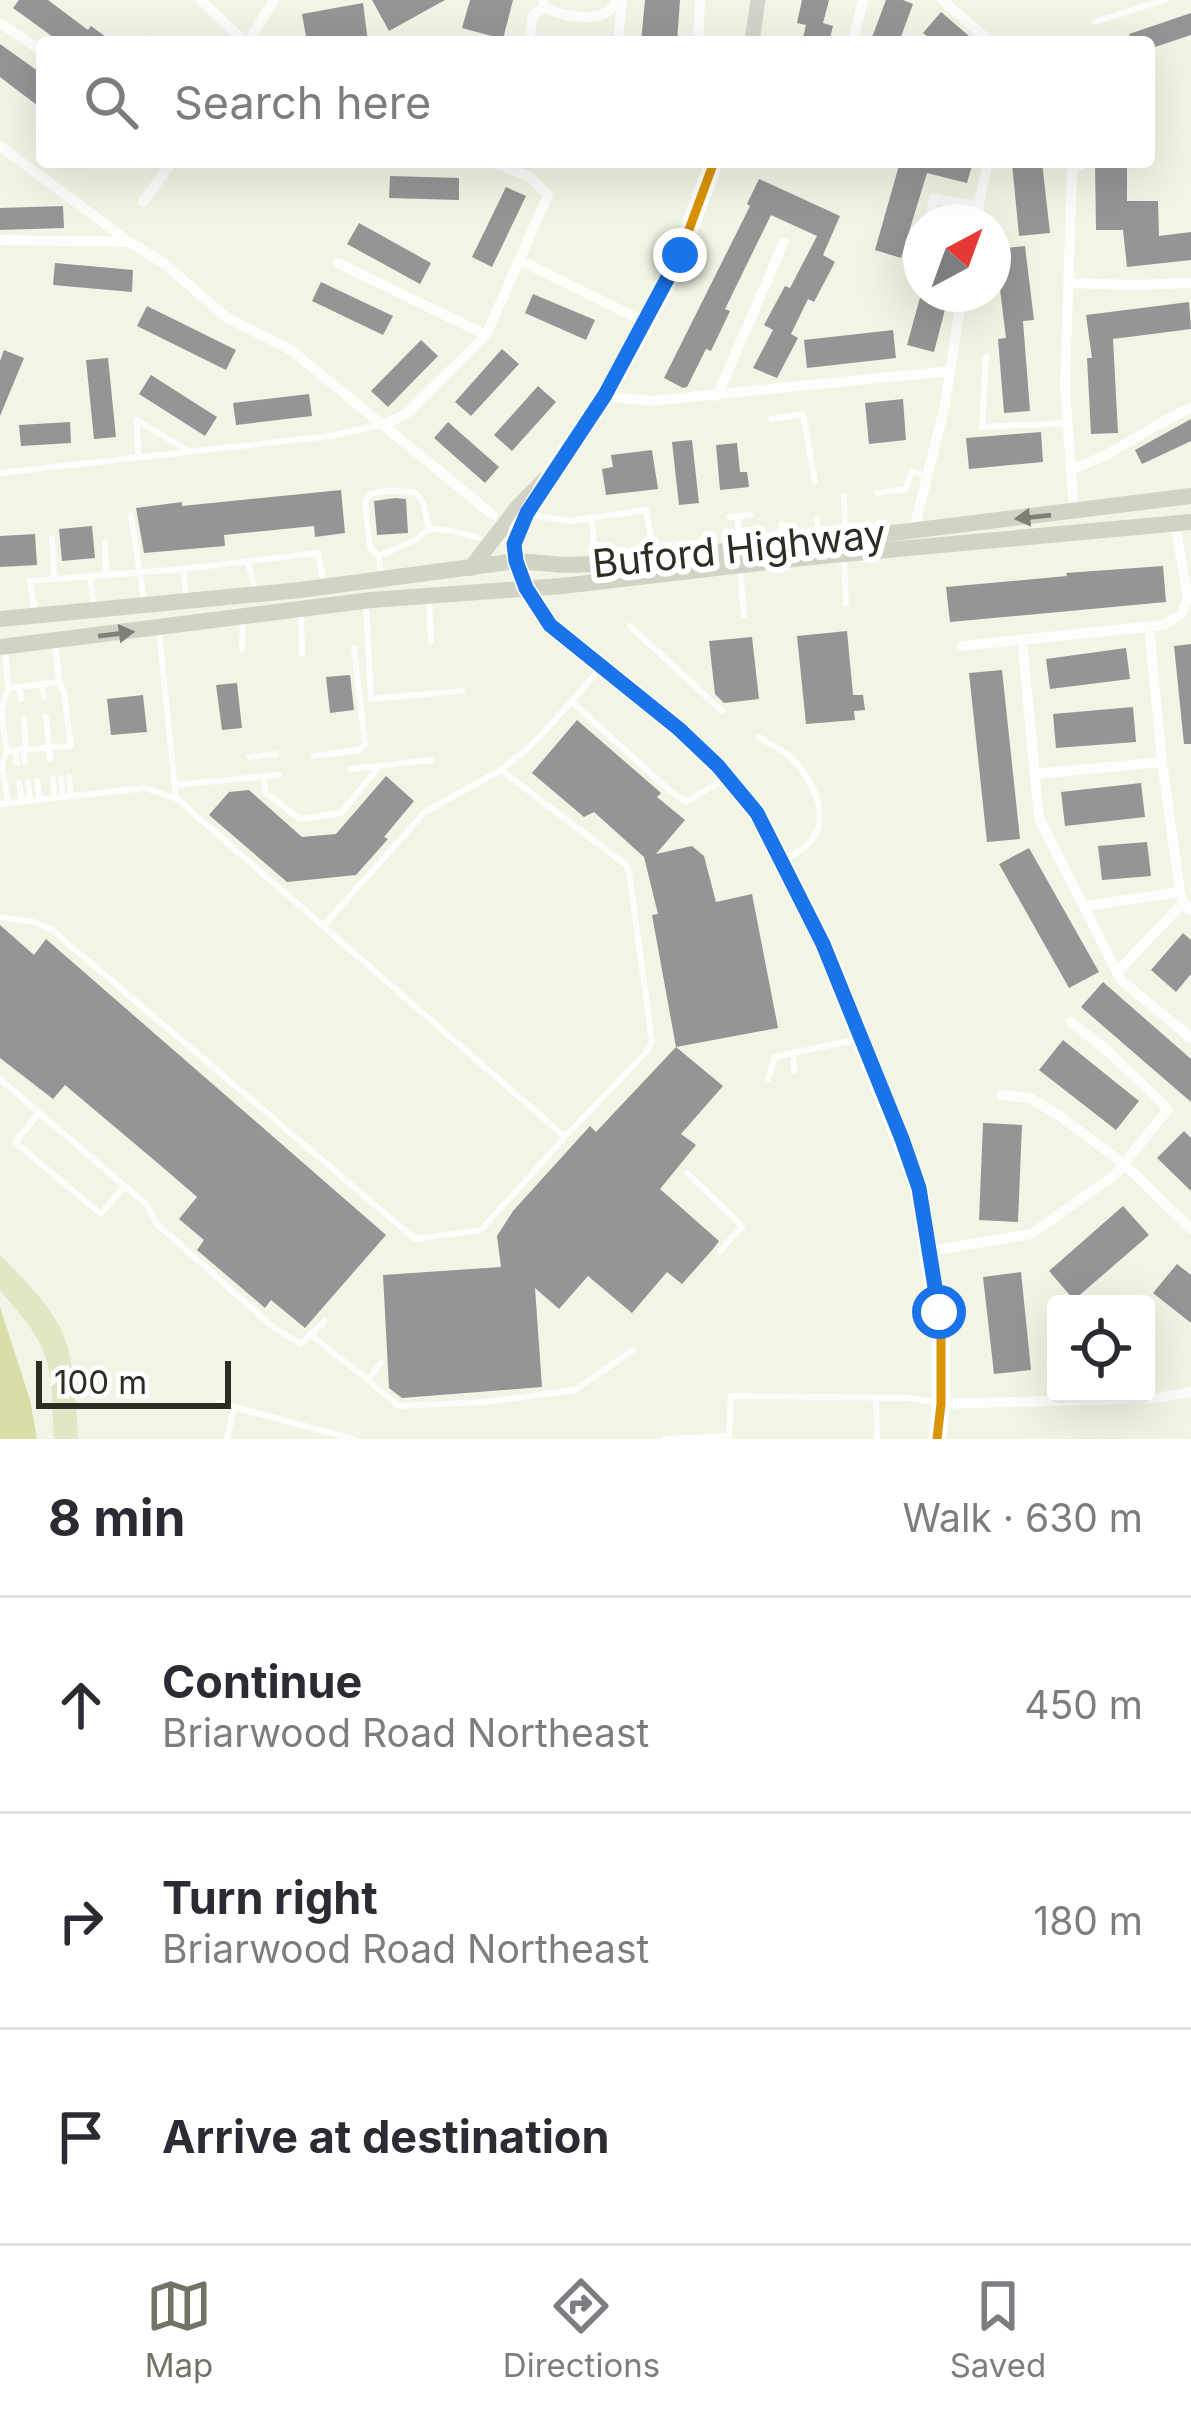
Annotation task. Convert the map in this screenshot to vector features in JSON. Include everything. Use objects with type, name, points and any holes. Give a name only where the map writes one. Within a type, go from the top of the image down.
[{"type":"main road","points":[[471,568],[518,507],[554,471]]},
{"type":"main road","name":"Buford Highway","points":[[2,647],[158,628],[204,631],[243,617],[429,594],[637,579],[779,545],[819,542],[844,546],[914,530],[1191,496]]},
{"type":"main road","name":"Buford Highway","points":[[0,619],[325,587],[516,561],[565,565],[654,557],[739,557],[1183,523]]},
{"type":"street","points":[[201,0],[240,36]]},
{"type":"street","points":[[250,36],[274,0]]},
{"type":"street","points":[[530,36],[533,15],[543,4],[559,15],[588,16],[606,14],[621,0]]},
{"type":"street","points":[[618,36],[621,0]]},
{"type":"street","points":[[698,36],[700,0]]},
{"type":"street","points":[[753,36],[758,0]]},
{"type":"street","points":[[854,36],[863,0]]},
{"type":"street","points":[[942,0],[984,36]]},
{"type":"street","points":[[0,23],[36,47]]},
{"type":"street","points":[[0,146],[166,265],[227,318],[291,350],[493,514]]},
{"type":"street","points":[[143,202],[168,168]]},
{"type":"street","points":[[385,424],[406,414],[486,335],[548,195],[529,176],[507,168]]},
{"type":"street","points":[[713,168],[674,270],[605,395],[527,513],[514,544],[516,561],[526,588],[550,625],[679,729],[757,813],[823,944],[919,1188],[939,1312],[937,1439]]},
{"type":"street","points":[[980,204],[987,168]]},
{"type":"street","points":[[1074,512],[1065,387],[1075,168]]},
{"type":"street","points":[[933,204],[934,198],[964,204]]},
{"type":"street","points":[[0,240],[130,242]]},
{"type":"street","points":[[717,397],[784,242]]},
{"type":"street","points":[[519,260],[645,322]]},
{"type":"street","points":[[338,263],[486,335]]},
{"type":"street","points":[[1069,283],[1191,283]]},
{"type":"street","points":[[914,530],[959,312]]},
{"type":"street","points":[[605,395],[650,401],[717,397],[950,371]]},
{"type":"street","points":[[1071,469],[1114,453],[1191,408]]},
{"type":"street","points":[[962,646],[1164,626],[1181,614],[1188,599],[1183,523]]},
{"type":"street","points":[[1149,627],[1162,762],[1184,902]]},
{"type":"street","points":[[1022,639],[1039,818],[1121,980],[1191,1038]]},
{"type":"street","points":[[1036,774],[1162,762]]},
{"type":"street","points":[[1084,906],[1184,902]]},
{"type":"street","points":[[1117,972],[1184,902]]},
{"type":"street","points":[[930,1251],[1031,1234],[1115,1175],[1168,1109],[1071,1022]]},
{"type":"street","points":[[1001,1095],[1030,1098],[1123,1163],[1191,1229]]},
{"type":"street","points":[[941,1404],[1157,1398],[1191,1392]]},
{"type":"lane","points":[[1094,22],[1165,0]]},
{"type":"lane","points":[[986,357],[982,427],[1068,423]]},
{"type":"lane","points":[[771,419],[803,414],[815,482]]},
{"type":"lane","points":[[138,458],[136,420],[191,453]]},
{"type":"lane","points":[[0,473],[330,436],[385,424]]},
{"type":"lane","points":[[877,494],[906,489],[912,471],[928,477]]},
{"type":"lane","points":[[381,579],[379,556],[370,548],[365,502],[369,495],[398,490],[416,493],[429,529]]},
{"type":"lane","points":[[844,496],[846,604]]},
{"type":"lane","points":[[527,513],[570,521],[646,509],[654,557]]},
{"type":"lane","points":[[131,515],[144,606]]},
{"type":"lane","points":[[729,517],[751,515]]},
{"type":"lane","points":[[739,516],[744,614]]},
{"type":"lane","points":[[592,517],[595,564]]},
{"type":"lane","points":[[817,520],[819,542]]},
{"type":"lane","points":[[779,545],[782,524]]},
{"type":"lane","points":[[379,556],[429,529],[479,538]]},
{"type":"lane","points":[[52,539],[54,579]]},
{"type":"lane","points":[[105,542],[106,576]]},
{"type":"lane","points":[[35,616],[30,581],[318,553],[325,587]]},
{"type":"lane","points":[[248,562],[256,594]]},
{"type":"lane","points":[[183,569],[187,601]]},
{"type":"lane","points":[[90,577],[94,608]]},
{"type":"lane","points":[[429,594],[431,642]]},
{"type":"lane","points":[[366,601],[371,699],[462,691]]},
{"type":"lane","points":[[301,609],[302,653]]},
{"type":"lane","points":[[242,649],[243,617]]},
{"type":"lane","points":[[630,626],[722,711]]},
{"type":"lane","points":[[158,628],[177,799]]},
{"type":"lane","points":[[55,642],[71,746],[21,750],[2,764],[4,803],[145,788],[177,799],[566,1137]]},
{"type":"lane","points":[[2,647],[8,688],[1,712],[25,762],[21,750],[24,719]]},
{"type":"lane","points":[[314,756],[359,750],[365,744],[354,649]]},
{"type":"lane","points":[[323,926],[425,812],[501,770],[534,743],[601,668]]},
{"type":"lane","points":[[8,688],[59,682]]},
{"type":"lane","points":[[41,684],[44,697]]},
{"type":"lane","points":[[19,687],[21,699]]},
{"type":"lane","points":[[572,701],[686,802],[727,777]]},
{"type":"lane","points":[[46,717],[58,758],[57,747]]},
{"type":"lane","points":[[759,737],[788,753],[809,778],[819,801],[814,839],[782,860]]},
{"type":"lane","points":[[249,757],[276,754]]},
{"type":"lane","points":[[350,769],[432,760]]},
{"type":"lane","points":[[263,777],[266,793],[299,819],[341,813],[379,766]]},
{"type":"lane","points":[[0,917],[51,929],[415,1240],[482,1230],[652,1041],[626,865],[501,770]]},
{"type":"lane","points":[[175,785],[279,775]]},
{"type":"lane","points":[[63,797],[61,778],[63,797]]},
{"type":"lane","points":[[30,800],[28,782],[30,800]]},
{"type":"lane","points":[[769,1079],[775,1057],[862,1038]]},
{"type":"lane","points":[[793,1053],[794,1070]]},
{"type":"lane","points":[[0,1079],[147,1205],[157,1224],[273,1327],[301,1344],[325,1321]]},
{"type":"lane","points":[[39,1113],[15,1142],[101,1214],[125,1186]]},
{"type":"lane","points":[[687,1173],[742,1226],[720,1252]]},
{"type":"lane","points":[[312,1336],[399,1406],[485,1402],[575,1390],[633,1350]]},
{"type":"lane","points":[[368,1380],[381,1363]]},
{"type":"lane","points":[[665,1439],[729,1436],[730,1396],[912,1398],[941,1404]]},
{"type":"lane","points":[[876,1398],[878,1439]]},
{"type":"lane","points":[[220,1402],[354,1439]]},
{"type":"lane","points":[[227,1439],[234,1407]]},
{"type":"shaded area","points":[[0,1255],[45,1304],[64,1336],[73,1374],[78,1439],[54,1439],[46,1358],[30,1328],[0,1291]]},
{"type":"shaded area","points":[[0,1307],[30,1400],[37,1439],[0,1439]]},
{"type":"building","points":[[19,0],[48,0],[88,30],[91,26],[105,36],[52,36],[13,8]]},
{"type":"building","points":[[372,0],[445,0],[389,31]]},
{"type":"building","points":[[470,0],[513,0],[504,36],[462,28]]},
{"type":"building","points":[[645,0],[680,0],[677,36],[642,36]]},
{"type":"building","points":[[802,0],[829,0],[823,23],[833,26],[830,36],[803,36],[806,25],[797,23]]},
{"type":"building","points":[[886,0],[913,4],[901,36],[872,36]]},
{"type":"building","points":[[363,3],[367,36],[306,36],[302,14]]},
{"type":"building","points":[[941,12],[969,36],[927,36],[923,33]]},
{"type":"building","points":[[1191,13],[1191,35],[1155,47],[1155,36],[1129,34]]},
{"type":"building","points":[[0,44],[36,70],[36,104],[0,77]]},
{"type":"building","points":[[898,168],[971,168],[967,183],[927,173],[918,204],[903,204],[901,258],[875,250]]},
{"type":"building","points":[[1012,168],[1043,168],[1050,233],[1019,236]]},
{"type":"building","points":[[1095,168],[1127,168],[1127,201],[1158,201],[1159,236],[1191,232],[1191,260],[1127,267],[1123,230],[1096,230]]},
{"type":"building","points":[[390,176],[459,178],[459,200],[389,198]]},
{"type":"building","points":[[759,179],[840,216],[823,255],[835,262],[814,302],[808,299],[791,334],[798,338],[777,378],[753,368],[773,330],[764,325],[817,236],[771,215],[725,309],[730,311],[711,351],[706,349],[683,388],[664,378]]},
{"type":"building","points":[[506,187],[526,196],[492,267],[472,257]]},
{"type":"building","points":[[63,206],[64,228],[0,230],[0,208]]},
{"type":"building","points":[[359,223],[431,263],[420,284],[347,244]]},
{"type":"building","points":[[1025,246],[1034,320],[1023,321],[1030,411],[1004,413],[998,339],[1006,338],[1003,312],[1011,312],[1011,247]]},
{"type":"building","points":[[55,263],[133,270],[132,292],[53,285]]},
{"type":"building","points":[[321,282],[393,316],[383,335],[312,301]]},
{"type":"building","points":[[533,294],[595,320],[586,340],[525,313]]},
{"type":"building","points":[[1189,302],[1191,329],[1113,339],[1118,433],[1091,434],[1087,358],[1092,358],[1086,315]]},
{"type":"building","points":[[147,306],[236,350],[226,370],[137,326]]},
{"type":"building","points":[[916,312],[944,312],[934,352],[907,345]]},
{"type":"building","points":[[893,330],[896,358],[807,368],[804,340]]},
{"type":"building","points":[[421,340],[438,356],[388,407],[371,391]]},
{"type":"building","points":[[502,349],[519,364],[471,416],[455,402]]},
{"type":"building","points":[[4,350],[24,358],[0,416],[0,361]]},
{"type":"building","points":[[108,358],[116,437],[94,439],[86,360]]},
{"type":"building","points":[[151,375],[217,417],[205,436],[139,394]]},
{"type":"building","points":[[538,386],[556,402],[512,451],[494,435]]},
{"type":"building","points":[[309,394],[312,416],[236,425],[233,403]]},
{"type":"building","points":[[903,399],[906,440],[869,444],[865,403]]},
{"type":"building","points":[[1191,419],[1191,441],[1142,464],[1135,450]]},
{"type":"building","points":[[70,422],[71,443],[21,446],[19,425]]},
{"type":"building","points":[[448,422],[499,467],[485,483],[434,438]]},
{"type":"building","points":[[1041,432],[1043,462],[969,469],[966,438]]},
{"type":"building","points":[[692,440],[699,503],[679,505],[672,442]]},
{"type":"building","points":[[737,443],[740,472],[747,472],[749,487],[720,490],[716,445]]},
{"type":"building","points":[[652,450],[658,489],[606,495],[602,469],[613,467],[611,455]]},
{"type":"building","points":[[341,490],[345,533],[315,537],[314,526],[224,535],[225,546],[144,553],[136,508]]},
{"type":"building","points":[[406,499],[408,533],[377,535],[374,501]]},
{"type":"building","points":[[92,526],[95,558],[62,561],[59,529]]},
{"type":"building","points":[[35,534],[37,565],[0,567],[0,536]]},
{"type":"building","points":[[1163,566],[1166,602],[950,622],[946,587]]},
{"type":"building","points":[[847,631],[853,695],[863,695],[865,710],[854,711],[855,720],[806,724],[797,636]]},
{"type":"building","points":[[752,637],[759,699],[724,703],[715,694],[709,641]]},
{"type":"building","points":[[1191,644],[1191,744],[1184,744],[1174,646]]},
{"type":"building","points":[[1126,648],[1130,679],[1050,689],[1046,659]]},
{"type":"building","points":[[1002,670],[1020,839],[987,842],[969,673]]},
{"type":"building","points":[[350,675],[354,710],[330,713],[326,677]]},
{"type":"building","points":[[237,683],[242,728],[222,730],[216,685]]},
{"type":"building","points":[[143,695],[147,732],[111,735],[107,699]]},
{"type":"building","points":[[1133,707],[1136,742],[1056,748],[1053,714]]},
{"type":"building","points":[[577,720],[685,820],[656,854],[692,846],[704,856],[716,902],[752,894],[778,1028],[676,1047],[652,915],[658,914],[644,857],[594,812],[584,817],[532,773]]},
{"type":"building","points":[[386,776],[414,801],[356,875],[287,882],[209,815],[229,792],[249,790],[302,837],[336,834]]},
{"type":"building","points":[[1141,783],[1145,817],[1065,826],[1061,792]]},
{"type":"building","points":[[1147,842],[1151,876],[1102,880],[1098,846]]},
{"type":"building","points":[[1029,848],[1099,972],[1069,988],[999,864]]},
{"type":"building","points":[[0,925],[34,955],[46,939],[386,1235],[305,1328],[271,1300],[265,1308],[197,1250],[204,1240],[179,1219],[197,1197],[65,1085],[53,1099],[0,1058]]},
{"type":"building","points":[[1183,933],[1191,940],[1191,974],[1176,992],[1151,970]]},
{"type":"building","points":[[1103,982],[1191,1059],[1191,1102],[1081,1007]]},
{"type":"building","points":[[1063,1040],[1139,1101],[1116,1130],[1039,1070]]},
{"type":"building","points":[[676,1047],[723,1086],[681,1134],[696,1145],[660,1189],[719,1241],[713,1249],[682,1284],[667,1272],[632,1313],[588,1276],[559,1309],[535,1288],[542,1387],[402,1398],[389,1388],[383,1275],[501,1267],[497,1236],[513,1211],[590,1126],[596,1132]]},
{"type":"building","points":[[983,1123],[1022,1125],[1018,1222],[979,1220]]},
{"type":"building","points":[[1184,1131],[1191,1138],[1191,1191],[1157,1158]]},
{"type":"building","points":[[1123,1206],[1149,1235],[1080,1295],[1070,1295],[1049,1271]]},
{"type":"building","points":[[1177,1264],[1191,1275],[1191,1323],[1153,1293]]},
{"type":"building","points":[[1021,1272],[1031,1370],[994,1374],[983,1277]]},
{"type":"transit line","points":[[712,168],[674,270],[605,396],[517,532],[516,561],[526,588],[550,625],[679,729],[757,813],[823,943],[919,1188],[941,1339],[937,1439]]},
{"type":"route","points":[[680,255],[605,395],[527,513],[514,544],[516,561],[526,588],[550,625],[679,729],[757,813],[823,944],[902,1139],[919,1188],[939,1312]]}]
